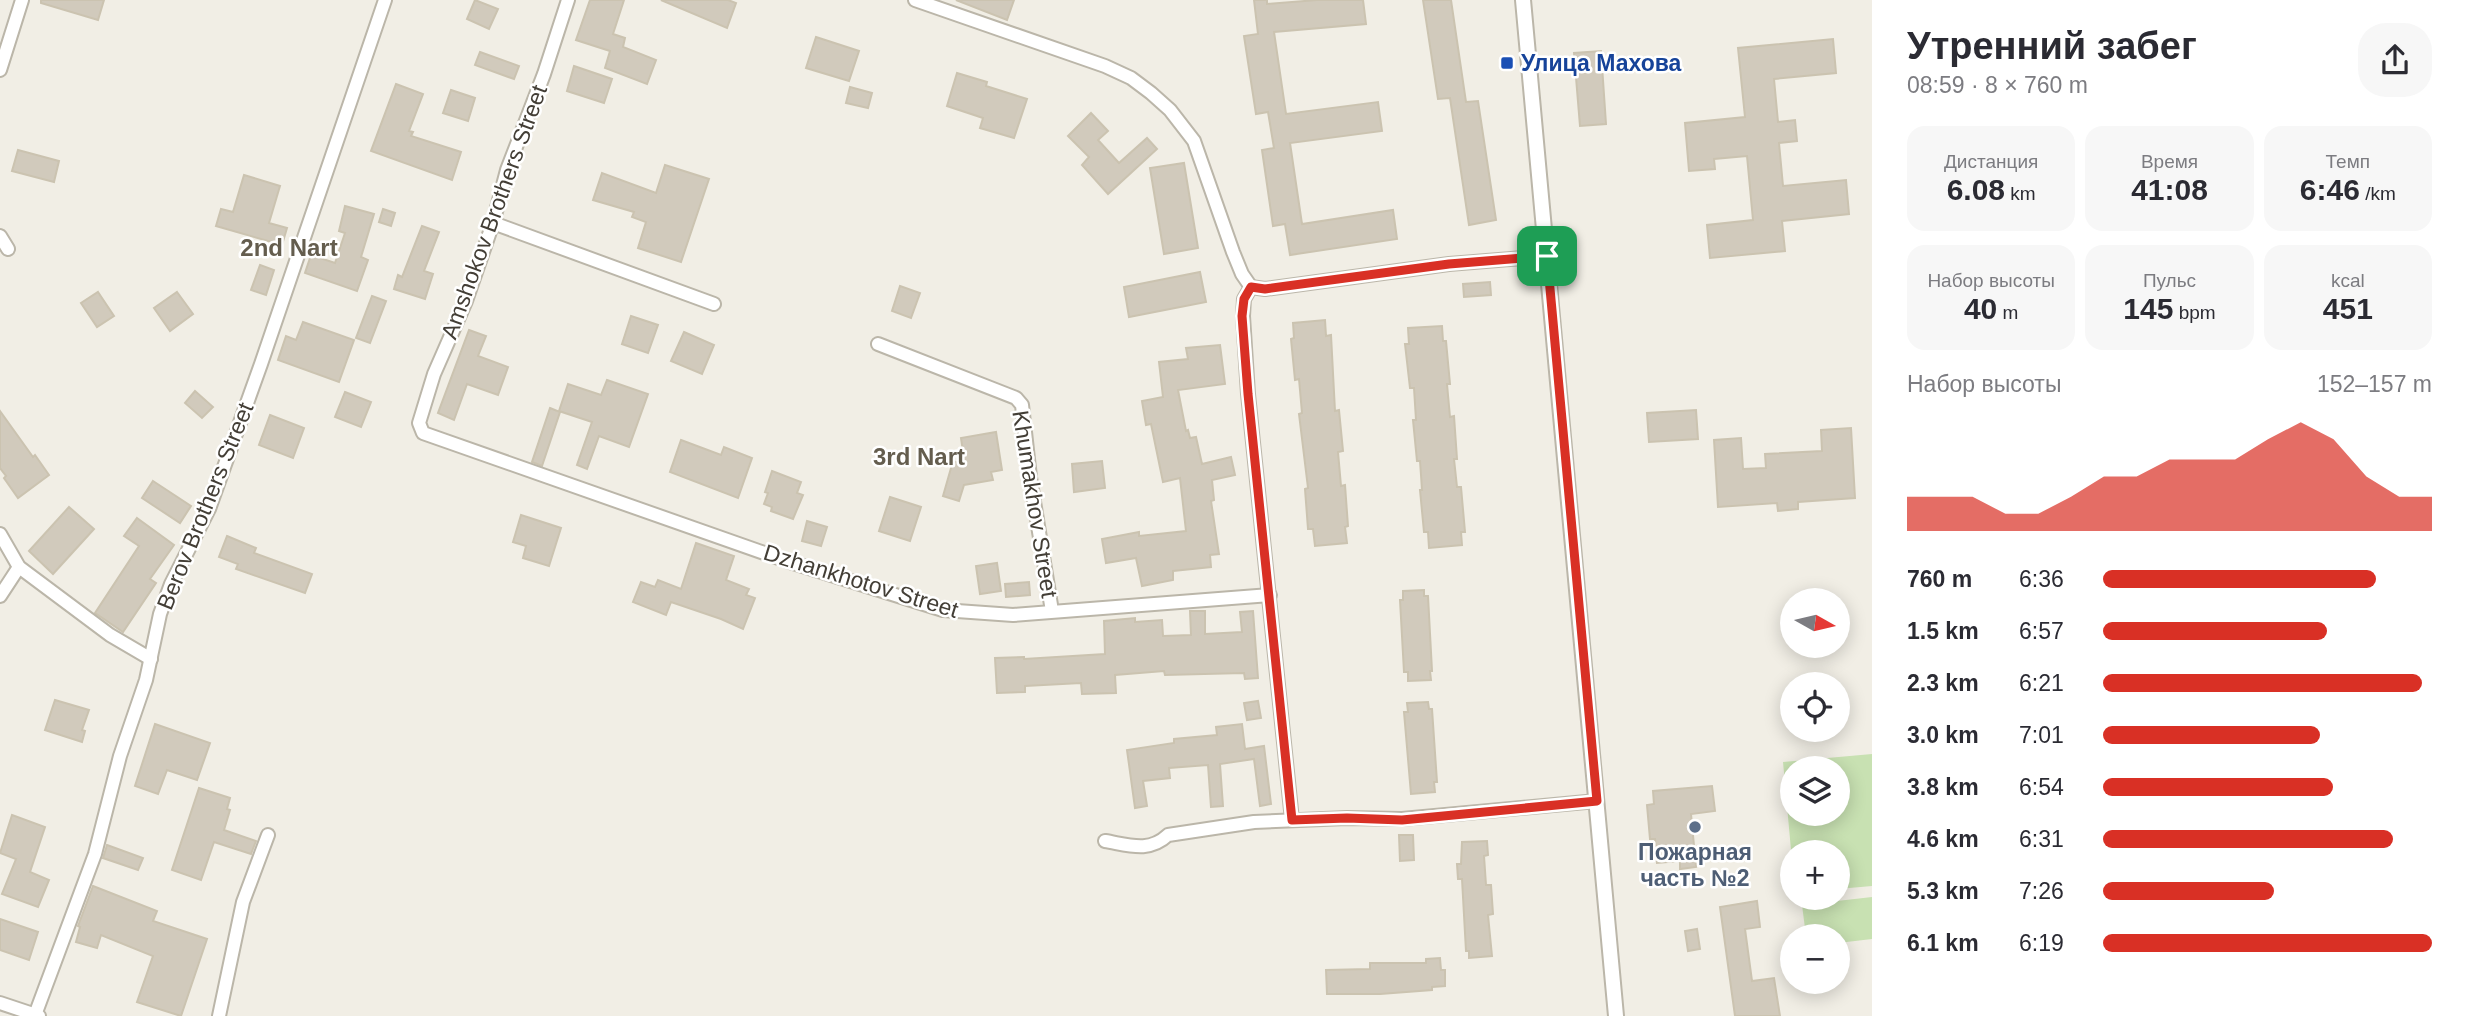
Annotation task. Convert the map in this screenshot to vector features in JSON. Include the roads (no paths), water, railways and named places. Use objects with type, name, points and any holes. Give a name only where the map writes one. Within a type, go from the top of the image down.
[{"type":"street","points":[[0,70],[22,0]]},
{"type":"street","name":"Berov Brothers Street","points":[[37,1015],[95,854],[120,756],[151,659],[160,614],[171,584],[209,509],[385,0]]},
{"type":"street","name":"Amshokov Brothers Street","points":[[419,423],[434,374],[466,301],[493,223],[507,170],[544,74],[568,0]]},
{"type":"street","points":[[915,0],[1105,66],[1131,78],[1151,93],[1170,110],[1194,141],[1233,253],[1251,287],[1265,289],[1449,264],[1547,256]]},
{"type":"street","points":[[1523,0],[1616,1016]]},
{"type":"street","points":[[493,223],[714,304]]},
{"type":"street","points":[[0,236],[8,249]]},
{"type":"street","points":[[1251,287],[1244,299],[1242,316],[1292,820]]},
{"type":"street","name":"Khumakhov Street","points":[[878,344],[1016,398],[1022,405],[1030,477],[1052,611]]},
{"type":"street","name":"Dzhankhotov Street","points":[[419,423],[422,433],[434,438],[787,561],[943,610],[1013,615],[1270,595]]},
{"type":"street","points":[[0,534],[19,567],[110,635],[151,659]]},
{"type":"street","points":[[0,596],[19,567]]},
{"type":"street","points":[[1105,841],[1138,847],[1159,844],[1168,835],[1254,822],[1347,818],[1402,820],[1597,801]]},
{"type":"street","points":[[219,1016],[243,902],[268,835]]},
{"type":"street","points":[[0,1003],[37,1015]]},
{"type":"place","name":"Улица Махова","points":[[1507,63]]},
{"type":"place","name":"Пожарная часть №2","points":[[1695,827]]},
{"type":"district","name":"2nd Nart","points":[[289,247]]},
{"type":"district","name":"3rd Nart","points":[[919,456]]}]
